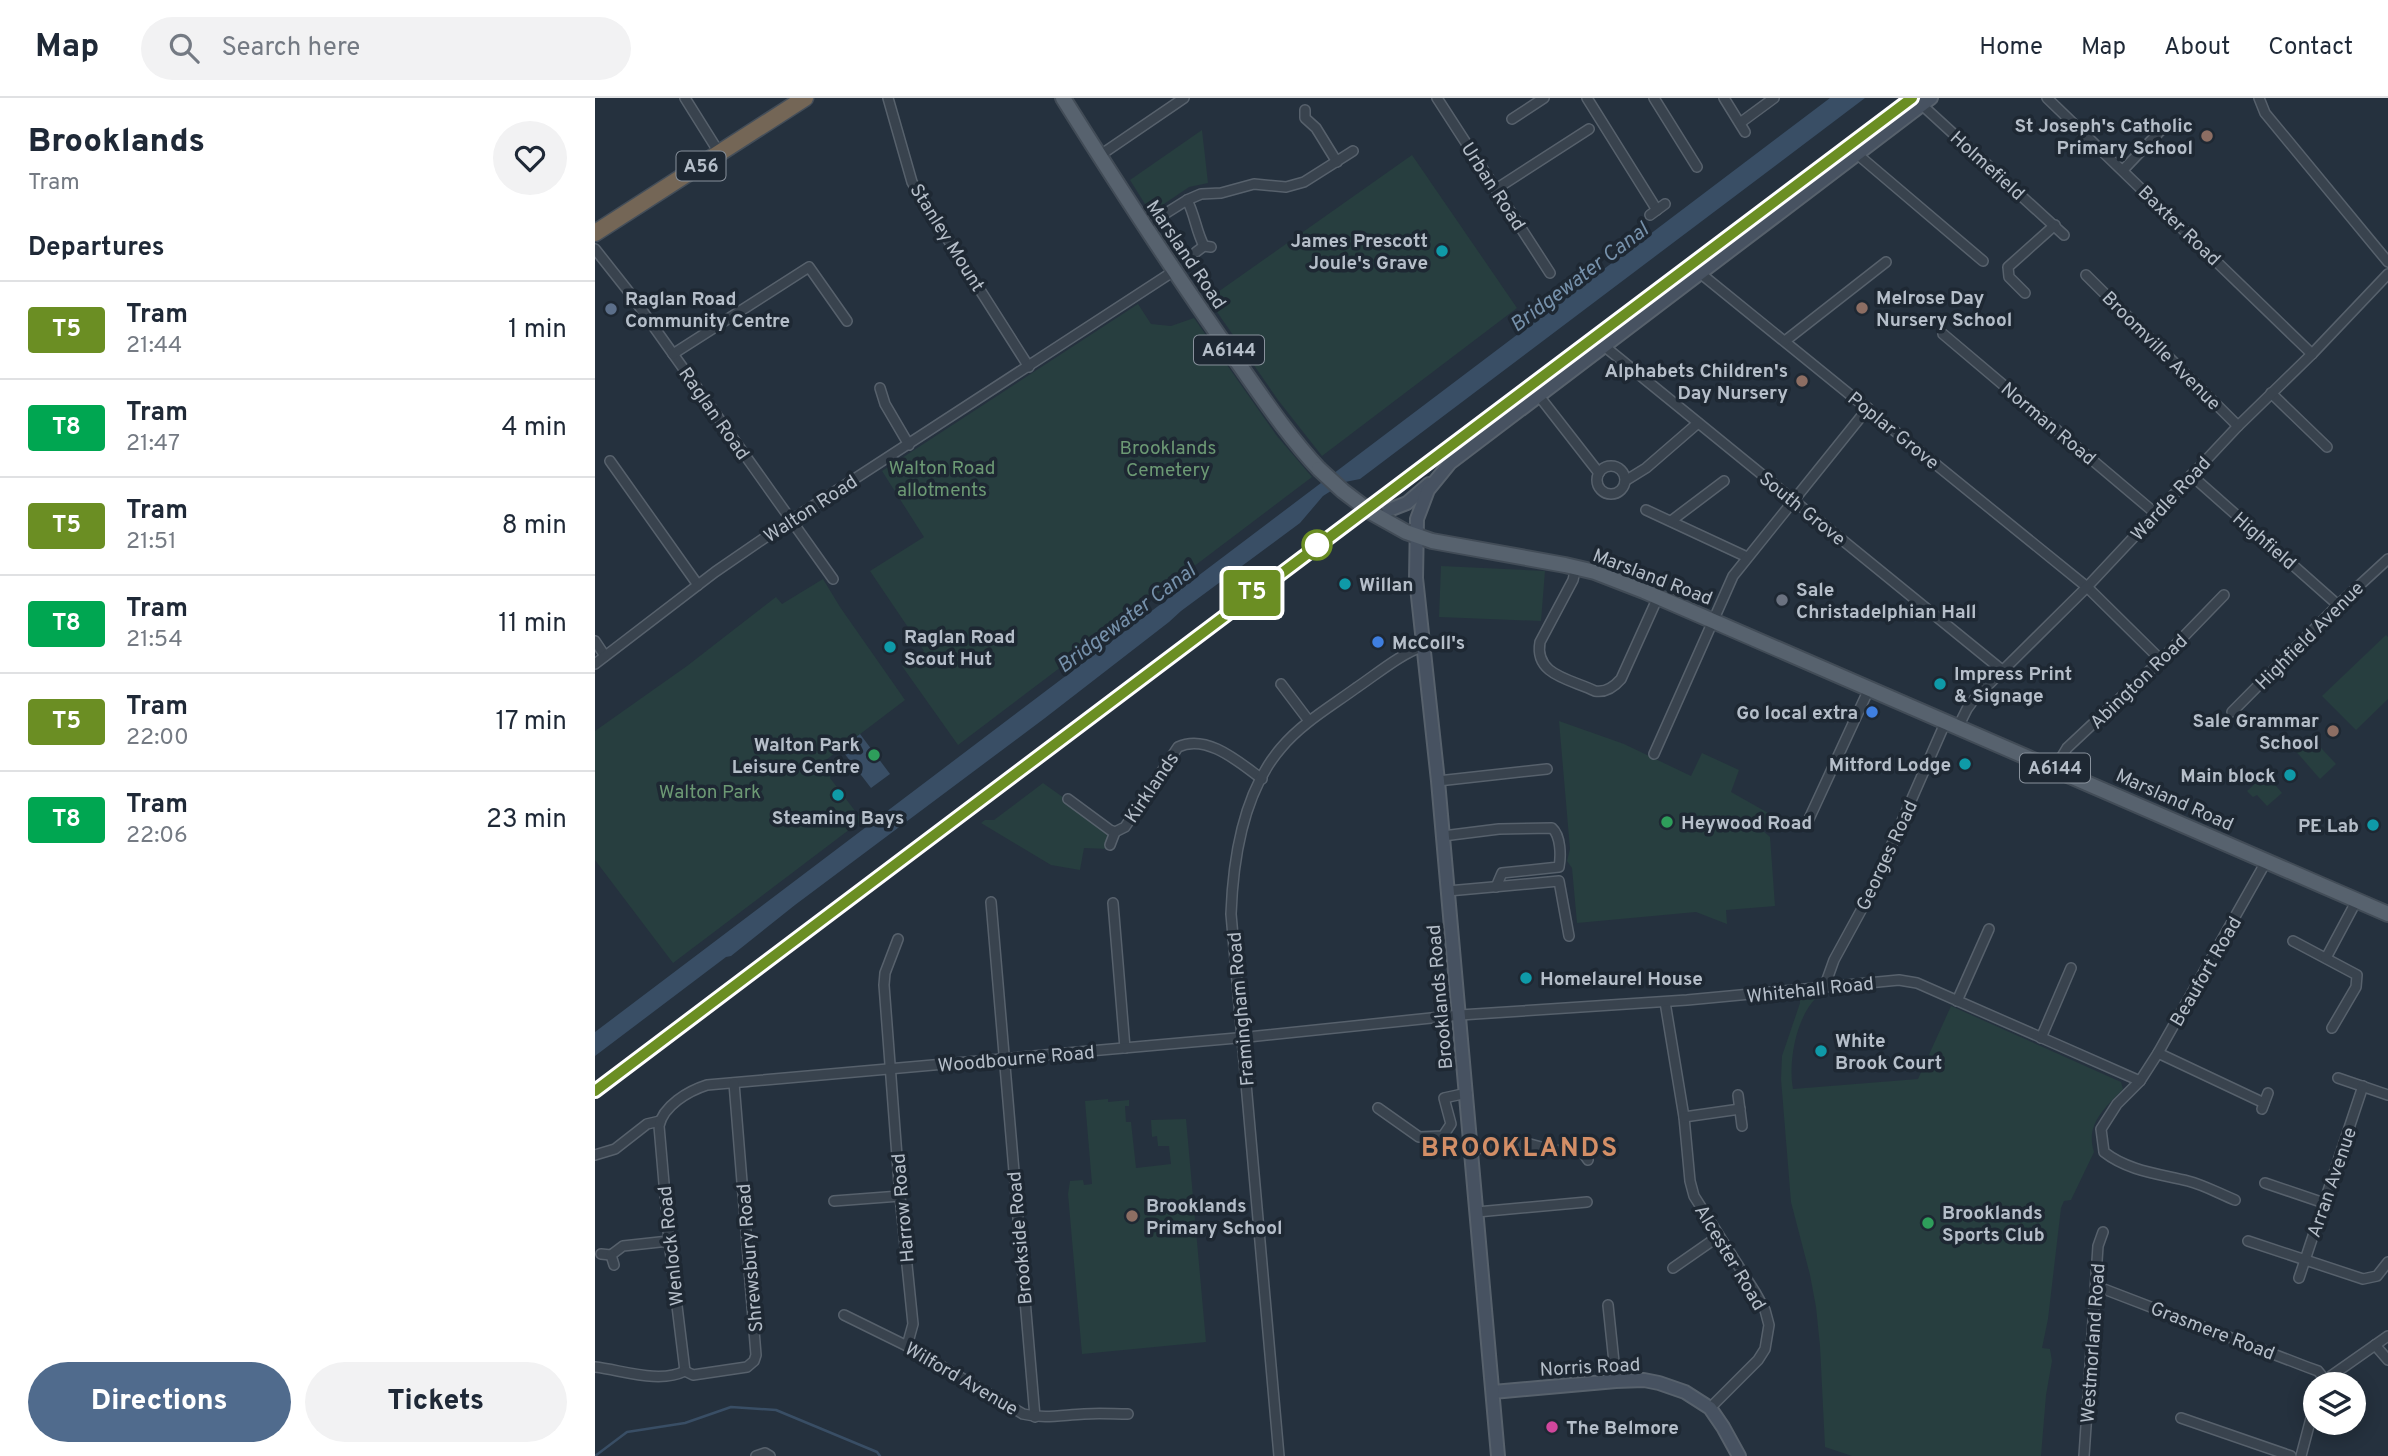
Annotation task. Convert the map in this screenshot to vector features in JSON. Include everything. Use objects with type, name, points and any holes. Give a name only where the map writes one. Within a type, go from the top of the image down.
[{"type":"highway","name":"A56","points":[[595,233],[805,98]]},
{"type":"main road","name":"Marsland Road","points":[[1063,98],[1144,227],[1258,390],[1319,469],[1372,513],[1415,536],[1576,568],[1624,583],[2388,914]]},
{"type":"main road","points":[[1372,513],[1389,510]]},
{"type":"street","points":[[685,98],[720,154]]},
{"type":"street","name":"Stanley Mount","points":[[888,98],[912,182],[1029,367]]},
{"type":"street","points":[[1099,156],[1184,98]]},
{"type":"street","name":"Urban Road","points":[[1437,98],[1550,273]]},
{"type":"street","points":[[1512,119],[1544,98]]},
{"type":"street","points":[[1587,98],[1657,210]]},
{"type":"street","points":[[1654,98],[1697,167]]},
{"type":"street","points":[[1724,98],[1742,128],[1774,98]]},
{"type":"street","name":"Baxter Road","points":[[2047,98],[2312,354]]},
{"type":"street","points":[[2259,98],[2265,113],[2388,262]]},
{"type":"street","points":[[1389,510],[1407,503],[1450,463],[1926,101]]},
{"type":"street","name":"Holmefield","points":[[1926,101],[2064,235]]},
{"type":"street","points":[[1303,118],[1316,128],[1337,162]]},
{"type":"street","points":[[2123,170],[2165,127]]},
{"type":"street","points":[[1496,188],[1589,130]]},
{"type":"street","points":[[1144,227],[1201,194],[1221,193],[1254,184],[1286,187],[1296,185],[1312,178],[1353,151]]},
{"type":"street","points":[[1857,154],[1983,261]]},
{"type":"street","points":[[1187,200],[1204,248]]},
{"type":"street","points":[[2025,293],[2009,277],[2008,267],[2055,225]]},
{"type":"street","name":"Raglan Road","points":[[595,249],[833,579]]},
{"type":"street","points":[[1785,341],[1886,262]]},
{"type":"street","points":[[673,354],[809,267],[847,321]]},
{"type":"street","name":"Walton Road","points":[[595,664],[698,585],[791,520],[1174,271]]},
{"type":"street","name":"Poplar Grove","points":[[1700,273],[2087,587],[2161,660]]},
{"type":"street","name":"Wardle Road","points":[[1952,724],[2388,274]]},
{"type":"street","name":"Broomville Avenue","points":[[2086,275],[2238,426]]},
{"type":"street","name":"Norman Road","points":[[1943,334],[2155,513]]},
{"type":"street","name":"South Grove","points":[[1604,346],[2002,670]]},
{"type":"street","points":[[880,388],[885,404],[909,445]]},
{"type":"street","points":[[2271,393],[2327,447]]},
{"type":"street","points":[[1539,396],[1599,473]]},
{"type":"street","points":[[1654,754],[1733,576],[1868,408]]},
{"type":"street","points":[[1625,481],[1623,472],[1615,467],[1607,467],[1599,473],[1597,482],[1605,493],[1618,492],[1625,481],[1646,468],[1698,424]]},
{"type":"street","points":[[610,461],[698,585]]},
{"type":"street","name":"Highfield","points":[[2191,475],[2338,604]]},
{"type":"street","name":"Brooklands Road","points":[[1436,478],[1420,510],[1415,536],[1416,578],[1460,1015],[1498,1456]]},
{"type":"street","points":[[1671,521],[1724,481]]},
{"type":"street","points":[[1646,510],[1747,557]]},
{"type":"street","name":"Highfield Avenue","points":[[2232,712],[2338,604],[2388,559]]},
{"type":"street","points":[[1576,568],[1573,580],[1540,642],[1538,652],[1541,663],[1549,671],[1595,691],[1613,687],[1621,679],[1658,597]]},
{"type":"street","name":"Abington Road","points":[[2055,768],[2067,748],[2161,660],[2224,595]]},
{"type":"street","points":[[595,641],[605,656]]},
{"type":"street","name":"Framingham Road","points":[[1279,1456],[1231,914],[1232,881],[1242,829],[1262,779],[1279,750],[1309,721],[1373,675],[1424,646]]},
{"type":"street","points":[[1281,684],[1309,721]]},
{"type":"street","points":[[1808,821],[1869,689]]},
{"type":"street","name":"Georges Road","points":[[1824,988],[1835,960],[1952,724]]},
{"type":"street","name":"Kirklands","points":[[1110,845],[1115,832],[1125,828],[1180,745],[1199,744],[1221,751],[1262,779]]},
{"type":"street","points":[[1438,781],[1547,769]]},
{"type":"street","name":"Kirklands","points":[[1067,799],[1115,832]]},
{"type":"street","points":[[1443,836],[1499,829],[1552,828],[1556,832],[1559,867],[1502,873],[1496,887]]},
{"type":"street","name":"Beaufort Road","points":[[2235,1200],[2190,1181],[2157,1175],[2123,1163],[2104,1152],[2101,1129],[2104,1121],[2140,1081],[2158,1053],[2267,860]]},
{"type":"street","points":[[1448,891],[1559,881],[1569,936]]},
{"type":"street","points":[[2326,958],[2357,900]]},
{"type":"street","name":"Brookside Road","points":[[991,902],[1035,1417]]},
{"type":"street","points":[[1113,903],[1125,1048]]},
{"type":"street","points":[[1957,1001],[1989,929]]},
{"type":"street","name":"Harrow Road","points":[[898,939],[884,979],[900,1196],[913,1324],[907,1346]]},
{"type":"street","points":[[2294,941],[2357,975],[2356,987],[2332,1028]]},
{"type":"street","points":[[2041,1038],[2071,968]]},
{"type":"street","name":"Whitehall Road","points":[[1460,1015],[1665,1002],[1908,980],[2140,1081]]},
{"type":"street","name":"Alcester Road","points":[[1665,1002],[1694,1196],[1765,1310],[1769,1325],[1765,1349],[1758,1360],[1710,1408]]},
{"type":"street","name":"Woodbourne Road","points":[[595,1155],[615,1149],[647,1124],[660,1121],[665,1112],[694,1090],[707,1085],[1460,1015]]},
{"type":"street","points":[[2158,1053],[2263,1106],[2268,1093]]},
{"type":"street","points":[[2339,1078],[2388,1095]]},
{"type":"street","name":"Shrewsbury Road","points":[[595,1367],[639,1375],[678,1374],[685,1371],[693,1375],[747,1367],[754,1361],[756,1355],[734,1083]]},
{"type":"street","name":"Arran Avenue","points":[[2299,1278],[2363,1086]]},
{"type":"street","points":[[1378,1108],[1419,1137],[1443,1136],[1451,1124],[1444,1098],[1467,1093]]},
{"type":"street","points":[[1738,1095],[1742,1126]]},
{"type":"street","points":[[1684,1117],[1740,1109]]},
{"type":"street","name":"Wenlock Road","points":[[660,1121],[669,1241],[685,1371]]},
{"type":"street","points":[[1472,1149],[1530,1144],[1556,1151],[1579,1147],[1588,1160]]},
{"type":"street","points":[[2265,1183],[2324,1203]]},
{"type":"street","points":[[834,1201],[900,1196]]},
{"type":"street","points":[[1477,1212],[1587,1202]]},
{"type":"street","name":"Westmorland Road","points":[[2084,1456],[2098,1246],[2103,1232]]},
{"type":"street","points":[[1673,1268],[1719,1236]]},
{"type":"street","points":[[614,1265],[606,1254],[623,1246],[669,1241]]},
{"type":"street","points":[[2248,1241],[2363,1279],[2377,1276],[2388,1262]]},
{"type":"street","name":"Grasmere Road","points":[[2096,1286],[2319,1372]]},
{"type":"street","points":[[1608,1305],[1616,1381]]},
{"type":"street","name":"Wilford Avenue","points":[[844,1315],[907,1346],[1009,1407],[1035,1417],[1129,1414]]},
{"type":"street","points":[[2339,1372],[2388,1336]]},
{"type":"street","points":[[2375,1345],[2388,1360]]},
{"type":"street","name":"Norris Road","points":[[1493,1392],[1616,1381],[1644,1380],[1659,1383],[1685,1392],[1710,1408],[1739,1456]]},
{"type":"street","points":[[2181,1418],[2291,1456]]},
{"type":"street","points":[[2301,1456],[2307,1435]]},
{"type":"street","points":[[756,1456],[765,1453],[770,1456]]},
{"type":"green space","points":[[1202,130],[1208,183],[1189,187],[1158,208],[1145,204],[1130,180]]},
{"type":"green space","points":[[1412,155],[1517,308],[1322,456],[1278,400],[1208,299]]},
{"type":"green space","name":"Brooklands Cemetery","points":[[1138,304],[1151,324],[1171,326],[1194,318],[1277,436],[1312,477],[958,745],[902,666],[924,651],[870,571],[924,537],[882,471]]},
{"type":"green space","points":[[1441,566],[1545,571],[1541,621],[1439,617]]},
{"type":"green space","name":"Walton Park","points":[[823,579],[905,700],[822,763],[862,820],[673,963],[595,860],[595,731],[687,666],[776,597],[782,604]]},
{"type":"green space","points":[[2386,635],[2388,699],[2356,730],[2322,696]]},
{"type":"green space","name":"Heywood Road","points":[[1559,721],[1624,744],[1691,776],[1702,753],[1739,770],[1731,792],[1770,814],[1762,830],[1770,837],[1775,906],[1726,910],[1727,924],[1696,912],[1577,923],[1572,868],[1567,861],[1570,849]]},
{"type":"green space","points":[[2309,735],[2336,764],[2320,779],[2294,749]]},
{"type":"green space","points":[[2266,774],[2282,793],[2267,806],[2257,795],[2253,797],[2247,791]]},
{"type":"green space","points":[[1043,783],[1113,833],[1109,849],[1084,848],[1080,870],[1051,865],[981,823],[994,820]]},
{"type":"green space","name":"Brooklands Sports Club","points":[[1800,998],[1816,998],[1803,1017],[1795,1041],[1793,1089],[1918,1079],[1951,1006],[2121,1082],[2123,1089],[2094,1125],[2094,1152],[2071,1200],[2064,1201],[2061,1208],[2042,1348],[2050,1349],[2052,1361],[2041,1456],[1852,1456],[1825,1447],[1816,1307],[1791,1202],[1781,1079],[1782,1056]]},
{"type":"green space","name":"Brooklands Primary School","points":[[1108,1099],[1108,1102],[1129,1100],[1129,1106],[1125,1106],[1126,1122],[1131,1122],[1136,1168],[1171,1164],[1169,1146],[1158,1146],[1157,1136],[1152,1137],[1151,1120],[1186,1119],[1206,1342],[1082,1354],[1068,1194],[1070,1181],[1083,1180],[1084,1185],[1092,1184],[1085,1101]]},
{"type":"water","points":[[1830,98],[1865,98],[1360,479],[1345,482],[1323,496],[1300,523],[731,956],[726,957],[595,1056],[595,1032]]},
{"type":"water","points":[[860,734],[890,774],[871,788],[841,749]]},
{"type":"waterway","points":[[595,1456],[627,1432],[685,1423],[731,1407],[776,1410],[877,1452],[880,1456]]},
{"type":"tram line","points":[[595,1091],[1912,98]]},
{"type":"tram line","name":"T5","points":[[595,1091],[1912,98]]},
{"type":"place","name":"St Joseph's Catholic Primary School","points":[[2207,136]]},
{"type":"place","name":"James Prescott Joule's Grave","points":[[1442,251]]},
{"type":"place","name":"Melrose Day Nursery School","points":[[1862,308]]},
{"type":"place","name":"Raglan Road Community Centre","points":[[611,309]]},
{"type":"place","name":"Alphabets Children's Day Nursery","points":[[1802,381]]},
{"type":"place","name":"Willan","points":[[1345,584]]},
{"type":"place","name":"Sale Christadelphian Hall","points":[[1782,600]]},
{"type":"place","name":"McColl's","points":[[1378,642]]},
{"type":"place","name":"Raglan Road Scout Hut","points":[[890,647]]},
{"type":"place","name":"Impress Print & Signage","points":[[1940,684]]},
{"type":"place","name":"Go local extra","points":[[1872,712]]},
{"type":"place","name":"Sale Grammar School","points":[[2333,731]]},
{"type":"place","name":"Walton Park Leisure Centre","points":[[874,755]]},
{"type":"place","name":"Mitford Lodge","points":[[1965,764]]},
{"type":"place","name":"Main block","points":[[2290,775]]},
{"type":"place","name":"Steaming Bays","points":[[838,795]]},
{"type":"place","name":"Heywood Road","points":[[1667,822]]},
{"type":"place","name":"PE Lab","points":[[2373,825]]},
{"type":"place","name":"Homelaurel House","points":[[1526,978]]},
{"type":"place","name":"White Brook Court","points":[[1821,1051]]},
{"type":"place","name":"Brooklands Primary School","points":[[1132,1216]]},
{"type":"place","name":"Brooklands Sports Club","points":[[1928,1223]]},
{"type":"place","name":"The Belmore","points":[[1552,1427]]},
{"type":"district","name":"BROOKLANDS","points":[[1520,1147]]},
{"type":"water label","name":"Bridgewater Canal","points":[[1579,277]]},
{"type":"water label","name":"Bridgewater Canal","points":[[1126,618]]},
{"type":"park label","name":"Walton Road allotments","points":[[942,478]]}]
